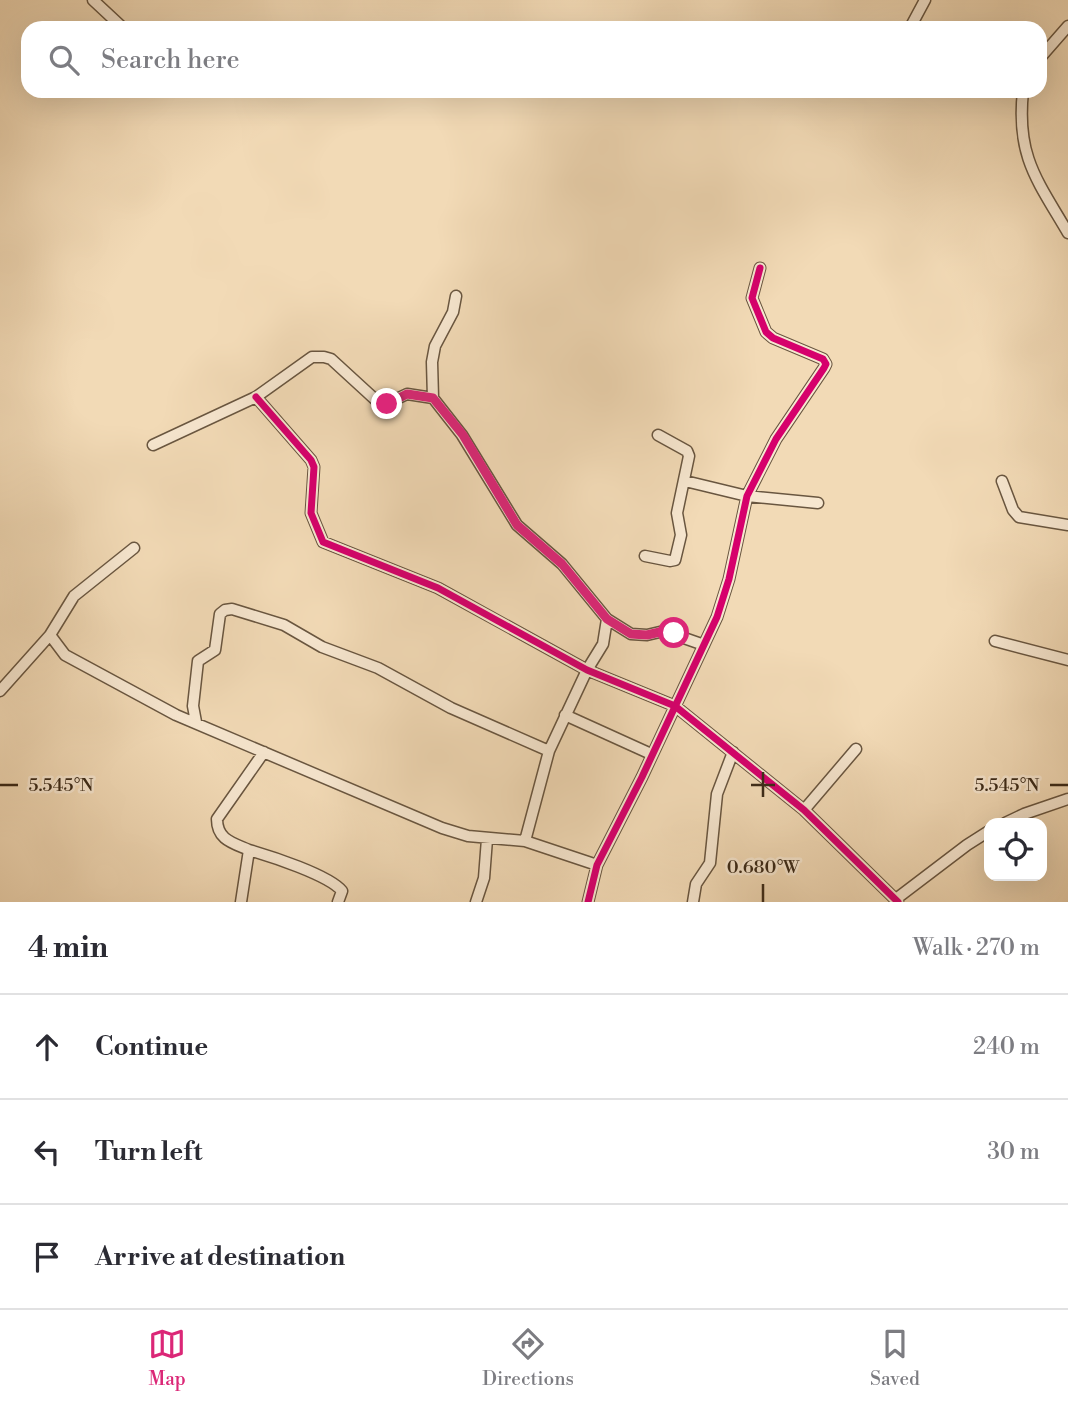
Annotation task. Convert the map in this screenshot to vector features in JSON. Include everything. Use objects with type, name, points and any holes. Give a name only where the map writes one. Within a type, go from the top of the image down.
[{"type":"street","points":[[93,0],[116,21]]},
{"type":"street","points":[[914,21],[925,0]]},
{"type":"street","points":[[1047,50],[1068,26]]},
{"type":"street","points":[[1023,98],[1021,137],[1029,166],[1068,233]]},
{"type":"street","points":[[588,902],[597,865],[717,617],[729,579],[747,496],[776,439],[826,363],[823,359],[773,338],[766,332],[752,299],[760,268]]},
{"type":"street","points":[[456,296],[453,312],[435,346],[432,362],[433,398],[463,435],[517,525],[562,564],[607,619],[631,634],[647,635],[664,631],[704,645]]},
{"type":"street","points":[[153,445],[256,397],[312,357],[331,359],[379,403],[387,404],[407,394],[433,398]]},
{"type":"street","points":[[256,397],[311,460],[314,467],[311,513],[323,542],[438,588],[587,670],[675,706],[804,810],[897,900],[984,834]]},
{"type":"street","points":[[645,556],[670,561],[676,558],[681,535],[677,513],[690,460],[688,453],[658,435]]},
{"type":"street","points":[[685,481],[780,504],[818,503]]},
{"type":"street","points":[[1002,481],[1013,510],[1019,517],[1068,525]]},
{"type":"street","points":[[0,691],[50,635],[74,596],[134,548]]},
{"type":"street","points":[[196,722],[192,706],[198,661],[215,650],[220,614],[232,609],[284,625],[322,647],[378,668],[451,708],[549,751]]},
{"type":"street","points":[[526,841],[549,751],[587,670],[603,644],[607,619]]},
{"type":"street","points":[[50,635],[65,655],[176,715],[442,828],[487,839],[526,841],[597,865]]},
{"type":"street","points":[[995,641],[1068,660]]},
{"type":"street","points":[[565,715],[651,754]]},
{"type":"street","points":[[804,810],[856,749]]},
{"type":"street","points":[[264,752],[217,819],[217,826],[223,838],[335,885],[341,891],[338,902]]},
{"type":"street","points":[[693,902],[696,884],[710,863],[717,794],[733,752]]},
{"type":"street","points":[[1016,818],[1068,799]]},
{"type":"street","points":[[476,902],[484,878],[487,839]]},
{"type":"street","points":[[241,902],[249,850]]},
{"type":"cycle path","points":[[588,902],[597,865],[642,777],[717,617],[729,579],[747,496],[776,439],[826,364],[823,359],[773,338],[766,332],[752,298],[760,268]]},
{"type":"cycle path","points":[[256,397],[311,460],[314,467],[311,513],[323,542],[438,588],[587,670],[675,706],[804,810],[898,902]]},
{"type":"route","points":[[387,404],[407,394],[433,398],[463,435],[517,525],[562,564],[607,619],[639,636],[657,631],[674,633]]}]
